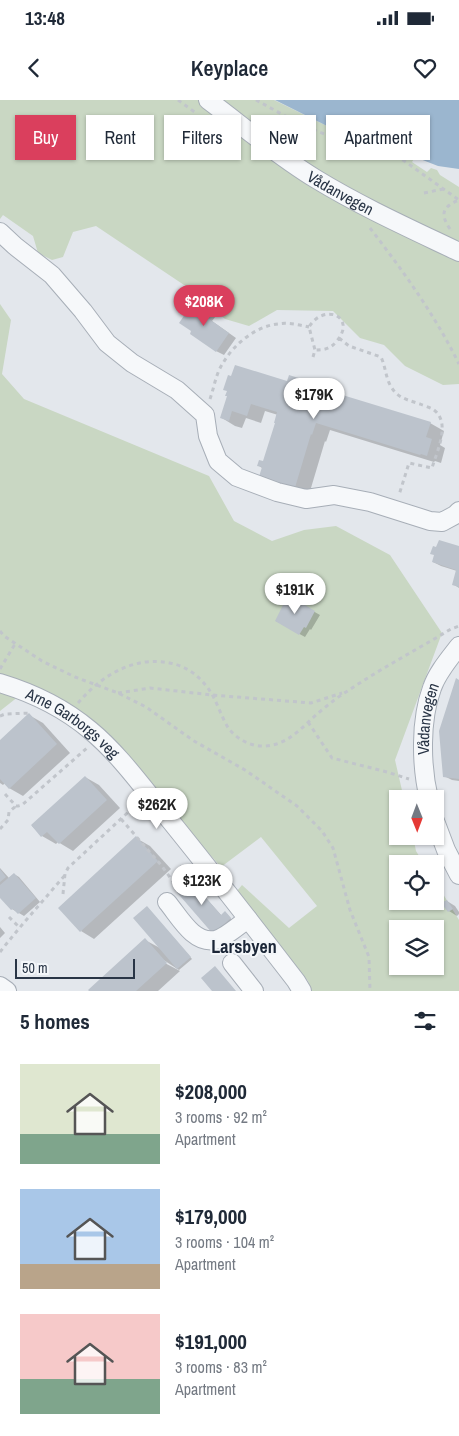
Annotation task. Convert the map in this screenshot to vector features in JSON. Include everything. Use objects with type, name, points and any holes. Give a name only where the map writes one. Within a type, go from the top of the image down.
[{"type":"street","name":"Vådanvegen","points":[[208,100],[314,178],[358,203],[459,252]]},
{"type":"street","points":[[0,232],[52,275],[107,343],[132,363],[177,390],[205,415],[208,436],[218,461],[237,477],[277,492],[306,498],[334,495],[370,502],[430,521],[442,522],[459,511]]},
{"type":"street","name":"Vådanvegen","points":[[427,790],[423,742],[426,710],[432,686],[449,658],[459,646]]},
{"type":"street","name":"Arne Garborgs veg","points":[[0,683],[39,697],[68,714],[98,738],[123,763],[248,918],[296,980],[302,991]]},
{"type":"street","points":[[444,845],[459,875]]},
{"type":"street","points":[[167,902],[191,932],[201,939],[216,940],[248,918]]},
{"type":"street","points":[[232,963],[254,991]]},
{"type":"street","points":[[0,986],[7,991]]},
{"type":"path","points":[[256,100],[296,122],[324,133],[344,140],[376,144],[386,148],[459,200],[448,205],[444,214],[447,224],[455,233]]},
{"type":"path","points":[[424,193],[443,188]]},
{"type":"path","points":[[358,203],[361,216],[423,300],[446,337],[459,364]]},
{"type":"path","points":[[308,327],[313,320],[320,316],[335,314],[341,320],[344,328],[343,334],[333,346],[324,350],[315,350]]},
{"type":"path","points":[[205,415],[222,364],[233,349],[249,335],[264,327],[278,324],[308,327]]},
{"type":"path","points":[[308,327],[315,350],[313,358]]},
{"type":"path","points":[[339,338],[349,346],[381,357],[389,383],[395,392],[403,399],[433,408],[439,415],[442,423],[441,437],[432,468],[409,463],[395,510]]},
{"type":"path","points":[[68,714],[85,694],[116,670],[135,664],[156,661],[172,663],[185,668],[199,678],[212,696],[229,728],[240,739],[253,745],[278,744],[290,739],[322,710],[346,692],[459,626]]},
{"type":"path","points":[[0,631],[15,644],[42,661],[146,707],[194,741],[245,770],[297,806],[322,831],[334,848],[350,910],[369,957],[370,991]]},
{"type":"path","points":[[0,669],[15,644]]},
{"type":"path","points":[[118,693],[150,688],[212,696],[311,703],[346,692]]},
{"type":"path","points":[[308,722],[332,758],[387,772],[423,790]]},
{"type":"path","points":[[0,830],[8,820],[9,812],[16,806],[22,805],[98,738]]},
{"type":"path","points":[[5,794],[16,806]]},
{"type":"path","points":[[0,952],[68,868],[148,794]]},
{"type":"path","points":[[121,819],[174,883]]},
{"type":"path","points":[[167,902],[166,894],[174,883],[191,846]]},
{"type":"path","points":[[63,894],[65,874]]},
{"type":"path","points":[[10,917],[19,927]]},
{"type":"green space","points":[[0,100],[274,100],[305,115],[251,115],[251,160],[316,160],[316,121],[326,126],[326,160],[413,160],[412,162],[427,172],[431,168],[437,170],[440,175],[459,187],[459,384],[443,385],[405,366],[384,345],[360,338],[333,311],[277,310],[249,326],[225,319],[193,291],[96,226],[73,232],[63,257],[52,260],[38,253],[33,236],[3,215],[0,219]]},
{"type":"green space","points":[[0,304],[11,320],[2,374],[24,399],[209,476],[234,521],[272,541],[304,530],[336,526],[390,555],[442,633],[395,760],[402,790],[389,790],[389,845],[415,845],[418,855],[389,855],[389,910],[444,910],[444,896],[459,920],[459,991],[311,991],[308,981],[237,891],[242,885],[289,928],[317,906],[261,837],[221,867],[166,806],[99,726],[33,685],[0,711]]},
{"type":"water","points":[[275,100],[459,100],[459,169],[438,166],[423,160],[430,160],[430,115],[326,115],[326,126],[316,120],[316,115],[305,115]]},
{"type":"building","points":[[194,301],[209,311],[205,316],[229,333],[216,352],[190,334],[191,331],[179,323]]},
{"type":"building","points":[[235,365],[287,381],[289,375],[327,387],[326,390],[431,422],[426,437],[432,439],[427,456],[316,423],[294,491],[258,480],[262,467],[257,466],[259,460],[263,461],[277,412],[251,404],[247,416],[232,411],[229,421],[220,418],[227,396],[225,396],[227,391],[223,390],[228,375],[231,376]]},
{"type":"building","points":[[439,540],[459,546],[459,587],[452,585],[456,570],[432,562],[434,555],[430,554],[433,546],[436,547]]},
{"type":"building","points":[[288,595],[315,611],[306,628],[304,627],[299,635],[275,621]]},
{"type":"building","points":[[456,678],[459,680],[459,779],[443,777],[439,731]]},
{"type":"building","points":[[29,713],[57,744],[9,789],[0,779],[0,740]]},
{"type":"building","points":[[85,776],[107,800],[59,844],[47,832],[41,837],[31,825]]},
{"type":"building","points":[[136,836],[158,861],[80,932],[58,908]]},
{"type":"building","points":[[0,869],[6,877],[0,882]]},
{"type":"building","points":[[14,873],[36,898],[18,914],[13,909],[11,910],[0,898],[0,885]]},
{"type":"building","points":[[188,877],[221,915],[225,911],[231,918],[213,934],[174,889]]},
{"type":"building","points":[[447,900],[453,909],[448,912],[444,907],[444,902]]},
{"type":"building","points":[[147,906],[191,957],[177,969],[133,918]]},
{"type":"building","points":[[145,938],[167,963],[136,991],[88,990]]},
{"type":"building","points":[[215,966],[236,991],[212,991],[201,978]]},
{"type":"district","name":"Larsbyen","points":[[244,946]]}]
